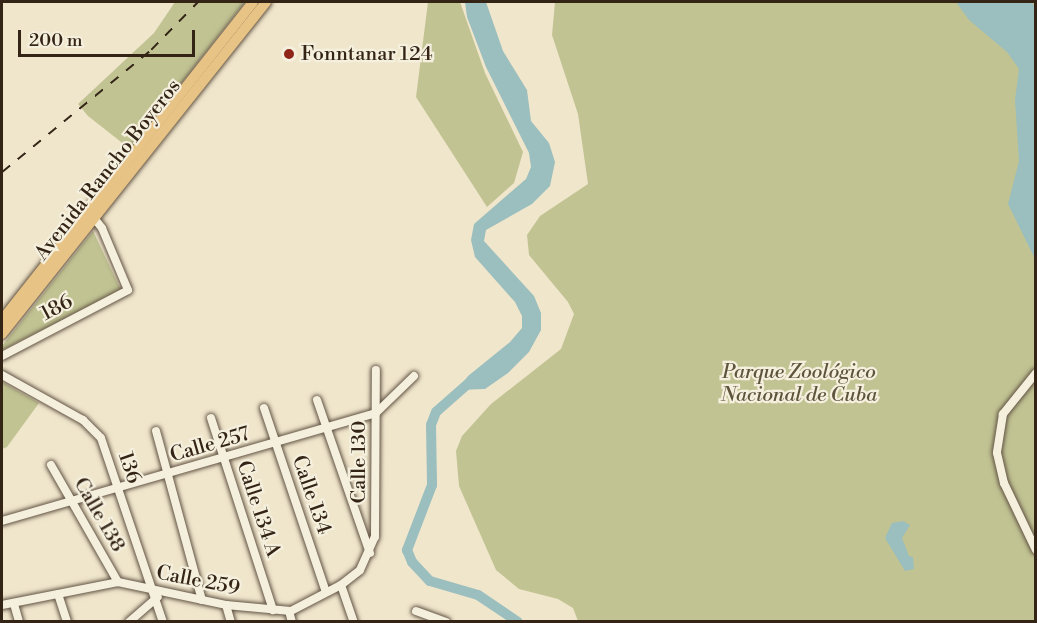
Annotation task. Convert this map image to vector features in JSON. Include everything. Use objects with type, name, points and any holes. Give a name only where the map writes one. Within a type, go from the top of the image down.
[{"type":"highway","name":"Avenida Rancho Boyeros","points":[[2,320],[253,2]]},
{"type":"highway","name":"Avenida Rancho Boyeros","points":[[2,334],[266,2]]},
{"type":"street","name":"186","points":[[2,356],[128,290],[102,228],[93,217]]},
{"type":"street","name":"Calle 130","points":[[370,553],[375,537],[376,370]]},
{"type":"street","name":"136","points":[[2,375],[93,427],[101,438],[163,621]]},
{"type":"street","points":[[1034,375],[1003,414],[997,453],[1004,483],[1035,550]]},
{"type":"street","name":"Calle 257","points":[[2,519],[224,459],[376,414],[414,376]]},
{"type":"street","points":[[292,621],[289,611],[341,585],[360,570],[370,553],[318,400]]},
{"type":"street","name":"Calle 134","points":[[264,408],[326,592]]},
{"type":"street","name":"Calle 134 A","points":[[211,418],[273,610]]},
{"type":"street","points":[[156,431],[202,600]]},
{"type":"street","name":"Calle 138","points":[[51,465],[118,582]]},
{"type":"street","name":"Calle 259","points":[[2,605],[118,582],[226,605],[289,611]]},
{"type":"street","points":[[341,585],[354,621]]},
{"type":"street","points":[[129,621],[156,601],[163,591]]},
{"type":"street","points":[[58,594],[67,621]]},
{"type":"street","points":[[14,604],[19,621]]},
{"type":"street","points":[[226,605],[231,621]]},
{"type":"street","points":[[416,611],[446,621]]},
{"type":"green space","points":[[175,2],[245,2],[130,149],[88,116],[78,104],[154,33]]},
{"type":"green space","points":[[428,2],[460,2],[485,73],[523,152],[514,183],[487,207],[416,97]]},
{"type":"green space","name":"Parque Zoológico Nacional de Cuba","points":[[555,2],[1035,2],[1035,621],[578,621],[573,608],[558,599],[519,589],[496,570],[459,486],[456,451],[462,436],[491,404],[561,349],[574,314],[568,302],[529,255],[527,235],[540,216],[588,184],[578,114],[552,35]]},
{"type":"green space","points":[[93,231],[121,290],[2,350],[2,346]]},
{"type":"green space","points":[[2,382],[39,403],[7,447],[2,449]]},
{"type":"water","points":[[465,2],[486,2],[503,51],[527,90],[531,121],[549,143],[555,162],[550,186],[532,204],[486,230],[484,241],[534,296],[541,313],[541,330],[529,352],[508,373],[485,389],[458,390],[468,376],[510,342],[522,328],[522,316],[515,302],[475,257],[471,240],[474,224],[526,179],[531,167],[529,153],[486,67],[467,17]]},
{"type":"water","points":[[956,2],[1031,2],[1035,6],[1035,259],[1008,204],[1019,161],[1015,100],[1019,69],[1007,52],[969,20]]},
{"type":"water","points":[[903,521],[910,525],[902,538],[909,556],[913,557],[914,569],[905,571],[885,538],[892,523]]},
{"type":"waterway","points":[[470,382],[436,412],[431,425],[432,485],[407,550],[412,562],[430,581],[478,595],[518,622]]},
{"type":"railway","points":[[2,172],[151,50],[198,2]]},
{"type":"place","name":"Fonntanar 124","points":[[289,54]]}]
